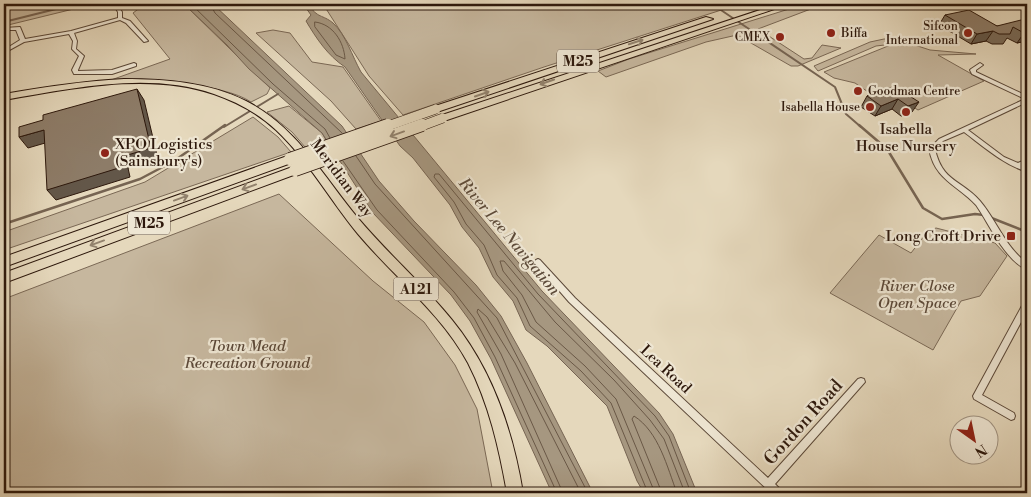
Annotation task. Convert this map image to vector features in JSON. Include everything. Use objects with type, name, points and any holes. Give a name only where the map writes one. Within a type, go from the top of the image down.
[{"type":"highway","name":"M25","points":[[4,262],[758,4]]},
{"type":"highway","name":"M25","points":[[728,15],[746,16],[785,4]]},
{"type":"highway","name":"M25","points":[[4,278],[292,165]]},
{"type":"main road","name":"Meridian Way","points":[[4,98],[84,84],[147,82],[203,89],[241,102],[265,115],[290,137],[363,232],[450,328],[471,357],[487,391],[501,430],[515,493]]},
{"type":"street","points":[[115,4],[120,12],[120,19]]},
{"type":"street","points":[[4,52],[23,41],[71,32],[120,19],[128,22],[146,41]]},
{"type":"street","points":[[4,29],[18,28],[23,41]]},
{"type":"street","points":[[71,32],[75,41],[74,49],[82,56],[75,72],[80,74],[112,72],[134,65]]},
{"type":"street","points":[[980,65],[973,70],[974,73],[1027,99]]},
{"type":"street","points":[[94,73],[98,66]]},
{"type":"street","points":[[1027,99],[938,142],[932,149],[933,154],[950,182],[974,199],[1012,255],[1027,267]]},
{"type":"street","points":[[964,130],[1002,158],[1027,170]]},
{"type":"street","points":[[1017,166],[1027,161]]},
{"type":"street","name":"Lea Road","points":[[538,262],[572,300],[778,493]]},
{"type":"street","points":[[1011,416],[977,396],[1027,304]]},
{"type":"street","name":"Gordon Road","points":[[769,484],[861,382]]},
{"type":"green space","points":[[4,4],[94,4],[4,26]]},
{"type":"green space","points":[[145,4],[184,4],[270,88],[267,94],[251,102],[222,91],[203,87],[163,82],[111,80],[170,59],[133,13]]},
{"type":"green space","points":[[323,4],[740,4],[403,115],[369,76]]},
{"type":"green space","points":[[805,4],[824,4],[758,29],[804,59],[812,58],[822,45],[841,48],[798,66],[791,66],[737,35],[706,42],[606,77],[598,71],[629,59]]},
{"type":"green space","points":[[273,30],[290,33],[312,62],[343,67],[381,121],[356,129],[331,101],[256,33]]},
{"type":"green space","points":[[896,39],[930,50],[976,54],[938,55],[984,81],[918,110],[897,97],[877,98],[855,83],[834,78],[824,72],[893,44],[876,46],[818,71],[814,66],[870,42]]},
{"type":"green space","points":[[289,106],[322,133],[326,140],[305,147],[292,132],[267,112]]},
{"type":"green space","points":[[253,117],[278,137],[291,152],[4,250],[4,232],[145,182]]},
{"type":"green space","name":"Town Mead Recreation Ground","points":[[279,194],[373,281],[424,322],[455,365],[477,409],[493,493],[4,493],[4,299]]},
{"type":"green space","name":"River Close Open Space","points":[[936,228],[995,243],[1007,256],[980,296],[961,301],[933,350],[830,293],[879,235],[911,253],[928,231]]},
{"type":"water","points":[[184,4],[213,4],[342,126],[379,181],[414,221],[476,285],[501,316],[593,493],[552,493],[491,359],[470,321],[451,295],[373,213],[322,133],[249,69]]},
{"type":"water","points":[[303,4],[308,4],[317,14],[329,20],[338,28],[361,72],[542,291],[659,413],[673,434],[697,493],[644,493],[637,481],[607,406],[547,346],[526,330],[513,301],[493,277],[479,248],[462,227],[450,205],[413,158],[400,146],[345,67],[333,58],[318,40],[306,21],[311,15]]},
{"type":"building","points":[[969,10],[997,26],[1021,20],[1027,23],[1025,26],[1027,27],[1027,32],[1024,33],[1013,27],[1010,34],[999,34],[993,31],[977,34],[945,15]]},
{"type":"building","points":[[888,88],[897,88],[919,102],[908,106],[898,99],[881,106],[867,96]]},
{"type":"building","name":"XPO Logistics (Sainsbury's)","points":[[137,89],[151,148],[121,157],[122,167],[47,190],[44,130],[19,137],[19,127],[43,120],[43,115]]},
{"type":"waterway","points":[[4,22],[76,4]]},
{"type":"waterway","points":[[712,4],[835,87],[846,114],[861,127]]},
{"type":"waterway","points":[[224,127],[278,94]]},
{"type":"waterway","points":[[4,224],[140,179],[174,161],[225,125]]},
{"type":"waterway","points":[[859,125],[887,149],[923,208],[942,219],[975,214],[984,215]]},
{"type":"waterway","points":[[989,217],[1027,232]]},
{"type":"place","name":"Biffa","points":[[831,33]]},
{"type":"place","name":"Sifcon International","points":[[968,33]]},
{"type":"place","name":"CMEX","points":[[780,37]]},
{"type":"place","name":"Goodman Centre","points":[[858,91]]},
{"type":"place","name":"Isabella House","points":[[870,107]]},
{"type":"place","name":"Isabella House Nursery","points":[[906,112]]},
{"type":"place","name":"XPO Logistics (Sainsbury's)","points":[[105,153]]},
{"type":"place","name":"Long Croft Drive","points":[[1011,236]]},
{"type":"water label","name":"River Lee Navigation","points":[[510,236]]}]
